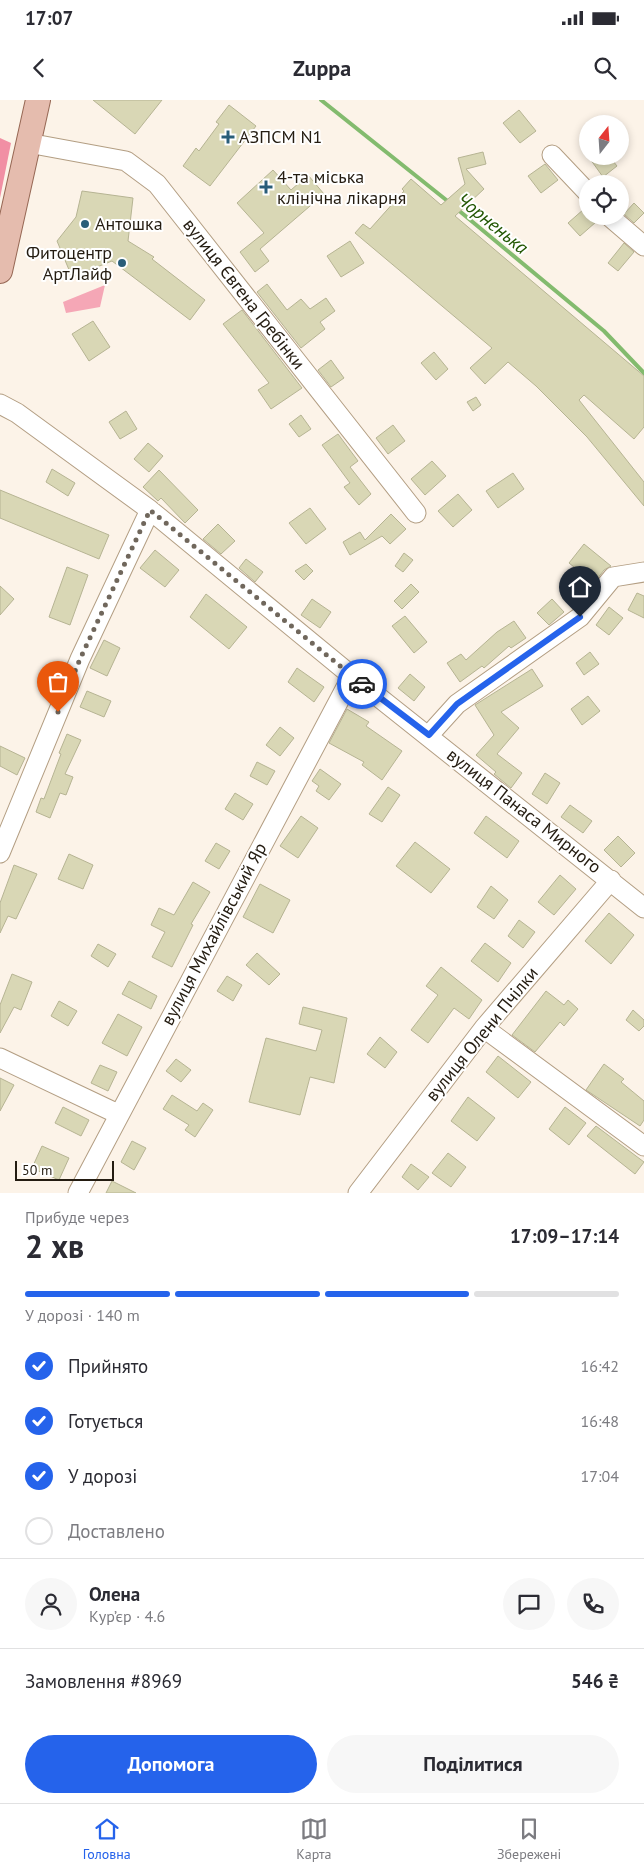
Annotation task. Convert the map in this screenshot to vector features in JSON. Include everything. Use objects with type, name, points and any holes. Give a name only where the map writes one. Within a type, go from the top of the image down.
[{"type":"main road","points":[[0,271],[38,100]]},
{"type":"street","name":"вулиця Євгена Гребінки","points":[[28,143],[126,162],[157,184],[416,513]]},
{"type":"street","points":[[552,155],[579,184]]},
{"type":"street","points":[[620,225],[644,246]]},
{"type":"street","name":"вулиця Панаса Мирного","points":[[0,404],[17,413],[150,510],[352,676],[429,735],[644,908]]},
{"type":"street","points":[[0,853],[80,659],[150,510]]},
{"type":"street","points":[[429,735],[457,704],[580,617],[613,577],[644,572]]},
{"type":"street","name":"вулиця Михайлівський Яр","points":[[78,1193],[118,1114],[352,676]]},
{"type":"street","name":"вулиця Олени Пчілки","points":[[358,1193],[484,1028],[611,880]]},
{"type":"street","points":[[484,1028],[644,1146]]},
{"type":"street","points":[[0,1058],[118,1114]]},
{"type":"shaded area","points":[[0,138],[11,143],[0,198]]},
{"type":"shaded area","points":[[105,285],[100,307],[66,313],[63,302]]},
{"type":"building","points":[[93,100],[162,100],[135,134]]},
{"type":"building","name":"АЗПСМ N1","points":[[229,105],[256,126],[210,186],[183,166],[196,148],[199,151],[219,124],[216,122]]},
{"type":"building","points":[[519,110],[536,131],[520,143],[503,123]]},
{"type":"building","points":[[483,152],[486,164],[466,169],[484,189],[455,216],[644,376],[644,427],[634,439],[584,395],[579,400],[644,482],[644,506],[587,437],[536,386],[508,362],[485,384],[470,368],[492,348],[355,233],[363,224],[370,229],[404,191],[402,189],[411,179],[441,205],[465,184],[458,158]]},
{"type":"building","points":[[545,164],[558,180],[541,193],[528,176]]},
{"type":"building","points":[[594,165],[617,166],[606,175],[602,175]]},
{"type":"building","points":[[273,170],[291,190],[308,175],[324,194],[260,249],[269,261],[255,272],[240,252],[264,233],[237,203]]},
{"type":"building","points":[[82,191],[133,198],[128,241],[154,257],[152,259],[205,300],[190,320],[112,261],[72,277],[57,241],[76,217]]},
{"type":"building","points":[[634,203],[644,213],[634,223],[629,218],[629,208]]},
{"type":"building","points":[[579,213],[579,225],[593,225],[580,236],[568,223]]},
{"type":"building","points":[[350,241],[364,263],[341,277],[327,256]]},
{"type":"building","points":[[624,243],[634,252],[618,271],[608,263]]},
{"type":"building","points":[[267,284],[287,310],[301,299],[310,309],[326,298],[335,311],[320,322],[325,329],[301,348],[257,292]]},
{"type":"building","points":[[242,310],[302,388],[271,409],[258,390],[269,383],[223,324]]},
{"type":"building","points":[[93,321],[110,347],[89,361],[72,334]]},
{"type":"building","points":[[434,352],[448,369],[436,380],[421,363]]},
{"type":"building","points":[[331,360],[344,378],[331,387],[318,370]]},
{"type":"building","points":[[476,397],[481,405],[473,411],[467,402]]},
{"type":"building","points":[[126,411],[137,429],[120,439],[109,422]]},
{"type":"building","points":[[301,415],[311,429],[299,437],[289,424]]},
{"type":"building","points":[[393,425],[405,441],[388,454],[376,438]]},
{"type":"building","points":[[338,434],[358,461],[350,467],[371,494],[359,505],[344,487],[350,483],[322,445]]},
{"type":"building","points":[[148,443],[163,456],[149,472],[134,459]]},
{"type":"building","points":[[432,461],[446,476],[425,495],[411,479]]},
{"type":"building","points":[[52,469],[75,483],[68,496],[46,482]]},
{"type":"building","points":[[159,470],[198,510],[185,523],[161,498],[158,501],[143,487]]},
{"type":"building","points":[[513,473],[524,489],[498,508],[486,491]]},
{"type":"building","points":[[0,490],[109,535],[99,559],[0,518]]},
{"type":"building","points":[[458,494],[472,510],[453,527],[438,511]]},
{"type":"building","points":[[310,508],[326,529],[306,544],[289,523]]},
{"type":"building","points":[[391,514],[406,529],[390,544],[382,536],[350,555],[343,542],[360,532],[365,540]]},
{"type":"building","points":[[218,524],[235,541],[221,554],[203,539]]},
{"type":"building","points":[[584,544],[611,566],[604,570],[594,583],[569,563]]},
{"type":"building","points":[[155,550],[179,570],[165,587],[140,568]]},
{"type":"building","points":[[404,553],[413,560],[403,572],[395,566]]},
{"type":"building","points":[[246,559],[263,572],[255,582],[239,568]]},
{"type":"building","points":[[306,564],[313,571],[304,580],[295,571]]},
{"type":"building","points":[[67,567],[88,575],[70,625],[49,617]]},
{"type":"building","points":[[411,584],[419,592],[402,609],[394,601]]},
{"type":"building","points":[[0,586],[14,599],[0,615]]},
{"type":"building","points":[[637,593],[644,596],[644,618],[628,610]]},
{"type":"building","points":[[206,594],[247,627],[229,649],[190,617]]},
{"type":"building","points":[[312,599],[331,612],[320,628],[301,615]]},
{"type":"building","points":[[552,599],[564,612],[549,625],[537,613]]},
{"type":"building","points":[[609,607],[623,618],[609,635],[596,625]]},
{"type":"building","points":[[405,616],[427,642],[414,653],[392,626]]},
{"type":"building","points":[[514,621],[526,638],[511,648],[509,646],[484,668],[482,666],[460,682],[447,663],[461,654],[466,660],[497,632]]},
{"type":"building","points":[[104,640],[120,648],[107,676],[90,668]]},
{"type":"building","points":[[590,652],[599,664],[584,675],[576,663]]},
{"type":"building","points":[[297,668],[324,687],[314,702],[288,682]]},
{"type":"building","points":[[532,669],[543,686],[501,712],[519,728],[497,754],[522,773],[511,788],[476,755],[494,735],[475,705]]},
{"type":"building","points":[[410,674],[425,687],[414,701],[398,688]]},
{"type":"building","points":[[87,691],[111,701],[104,717],[80,707]]},
{"type":"building","points":[[588,696],[600,711],[582,725],[571,709]]},
{"type":"building","points":[[347,709],[369,722],[366,726],[402,751],[382,780],[362,765],[364,762],[329,743]]},
{"type":"building","points":[[280,727],[294,738],[280,756],[266,745]]},
{"type":"building","points":[[67,734],[81,740],[65,774],[73,777],[66,795],[60,793],[50,818],[36,812],[41,798],[44,799]]},
{"type":"building","points":[[0,746],[25,758],[17,775],[0,766]]},
{"type":"building","points":[[257,762],[275,771],[267,785],[250,776]]},
{"type":"building","points":[[320,769],[341,784],[329,800],[316,791],[319,786],[312,781]]},
{"type":"building","points":[[545,773],[560,783],[547,804],[532,794]]},
{"type":"building","points":[[388,787],[400,795],[382,822],[369,814]]},
{"type":"building","points":[[235,793],[253,804],[243,820],[225,809]]},
{"type":"building","points":[[570,805],[592,821],[583,833],[561,817]]},
{"type":"building","points":[[301,816],[318,828],[298,858],[280,846]]},
{"type":"building","points":[[486,816],[519,841],[507,858],[474,833]]},
{"type":"building","points":[[618,836],[635,853],[621,867],[604,850]]},
{"type":"building","points":[[415,842],[450,869],[431,893],[396,866]]},
{"type":"building","points":[[216,843],[230,851],[219,869],[205,861]]},
{"type":"building","points":[[69,854],[93,865],[83,889],[58,879]]},
{"type":"building","points":[[14,865],[37,874],[16,919],[8,916],[0,933],[0,903]]},
{"type":"building","points":[[560,875],[576,889],[554,915],[538,902]]},
{"type":"building","points":[[193,882],[210,892],[191,924],[193,925],[172,967],[152,957],[165,932],[151,925],[159,908],[174,915]]},
{"type":"building","points":[[260,884],[290,900],[273,933],[243,917]]},
{"type":"building","points":[[491,886],[508,900],[494,919],[477,907]]},
{"type":"building","points":[[609,913],[634,935],[611,964],[585,941]]},
{"type":"building","points":[[519,920],[535,932],[523,948],[508,936]]},
{"type":"building","points":[[485,943],[511,963],[498,982],[471,961]]},
{"type":"building","points":[[98,944],[116,954],[108,967],[91,956]]},
{"type":"building","points":[[257,953],[280,974],[269,985],[246,965]]},
{"type":"building","points":[[441,967],[482,1000],[469,1019],[454,1008],[428,1043],[411,1030],[438,995],[426,986]]},
{"type":"building","points":[[12,974],[32,982],[21,1010],[14,1007],[0,1033],[0,1005]]},
{"type":"building","points":[[227,976],[242,985],[233,1001],[217,991]]},
{"type":"building","points":[[129,981],[157,996],[151,1009],[122,994]]},
{"type":"building","points":[[546,991],[564,1005],[568,1000],[578,1009],[564,1026],[560,1022],[535,1052],[512,1035]]},
{"type":"building","points":[[59,1001],[77,1011],[68,1026],[51,1016]]},
{"type":"building","points":[[303,1007],[347,1018],[334,1083],[310,1077],[300,1115],[249,1102],[266,1038],[316,1051],[322,1030],[299,1024]]},
{"type":"building","points":[[633,1010],[644,1020],[644,1026],[639,1031],[626,1020]]},
{"type":"building","points":[[118,1014],[142,1027],[127,1056],[102,1043]]},
{"type":"building","points":[[380,1037],[397,1052],[385,1068],[367,1054]]},
{"type":"building","points":[[498,1056],[531,1082],[518,1098],[486,1072]]},
{"type":"building","points":[[176,1059],[191,1070],[181,1082],[166,1071]]},
{"type":"building","points":[[604,1064],[624,1079],[621,1082],[644,1101],[644,1120],[640,1126],[586,1090]]},
{"type":"building","points":[[100,1065],[117,1072],[108,1091],[91,1083]]},
{"type":"building","points":[[0,1078],[14,1085],[0,1111]]},
{"type":"building","points":[[172,1095],[197,1111],[203,1103],[213,1110],[195,1137],[185,1130],[189,1125],[163,1109]]},
{"type":"building","points":[[468,1097],[495,1118],[477,1141],[451,1121]]},
{"type":"building","points":[[63,1107],[89,1120],[81,1136],[55,1123]]},
{"type":"building","points":[[565,1107],[586,1123],[569,1145],[549,1129]]},
{"type":"building","points":[[596,1126],[644,1162],[635,1174],[587,1136]]},
{"type":"building","points":[[132,1141],[146,1148],[134,1170],[121,1162]]},
{"type":"building","points":[[42,1146],[69,1158],[59,1180],[32,1168]]},
{"type":"building","points":[[448,1153],[466,1167],[451,1187],[432,1173]]},
{"type":"building","points":[[411,1164],[429,1177],[418,1190],[402,1177]]},
{"type":"building","points":[[112,1181],[136,1193],[106,1193]]},
{"type":"waterway","name":"Чорненька","points":[[321,100],[450,203]]},
{"type":"waterway","name":"Чорненька","points":[[457,209],[604,331],[644,373]]},
{"type":"way so far","points":[[58,712],[80,659],[150,510],[362,684]]},
{"type":"place","name":"АЗПСМ N1","points":[[228,137]]},
{"type":"place","name":"4-та міська клінічна лікарня","points":[[266,187]]},
{"type":"place","name":"Антошка","points":[[85,224]]},
{"type":"place","name":"Фитоцентр АртЛайф","points":[[122,263]]},
{"type":"route","points":[[362,684],[429,735],[457,704],[580,617]]}]
